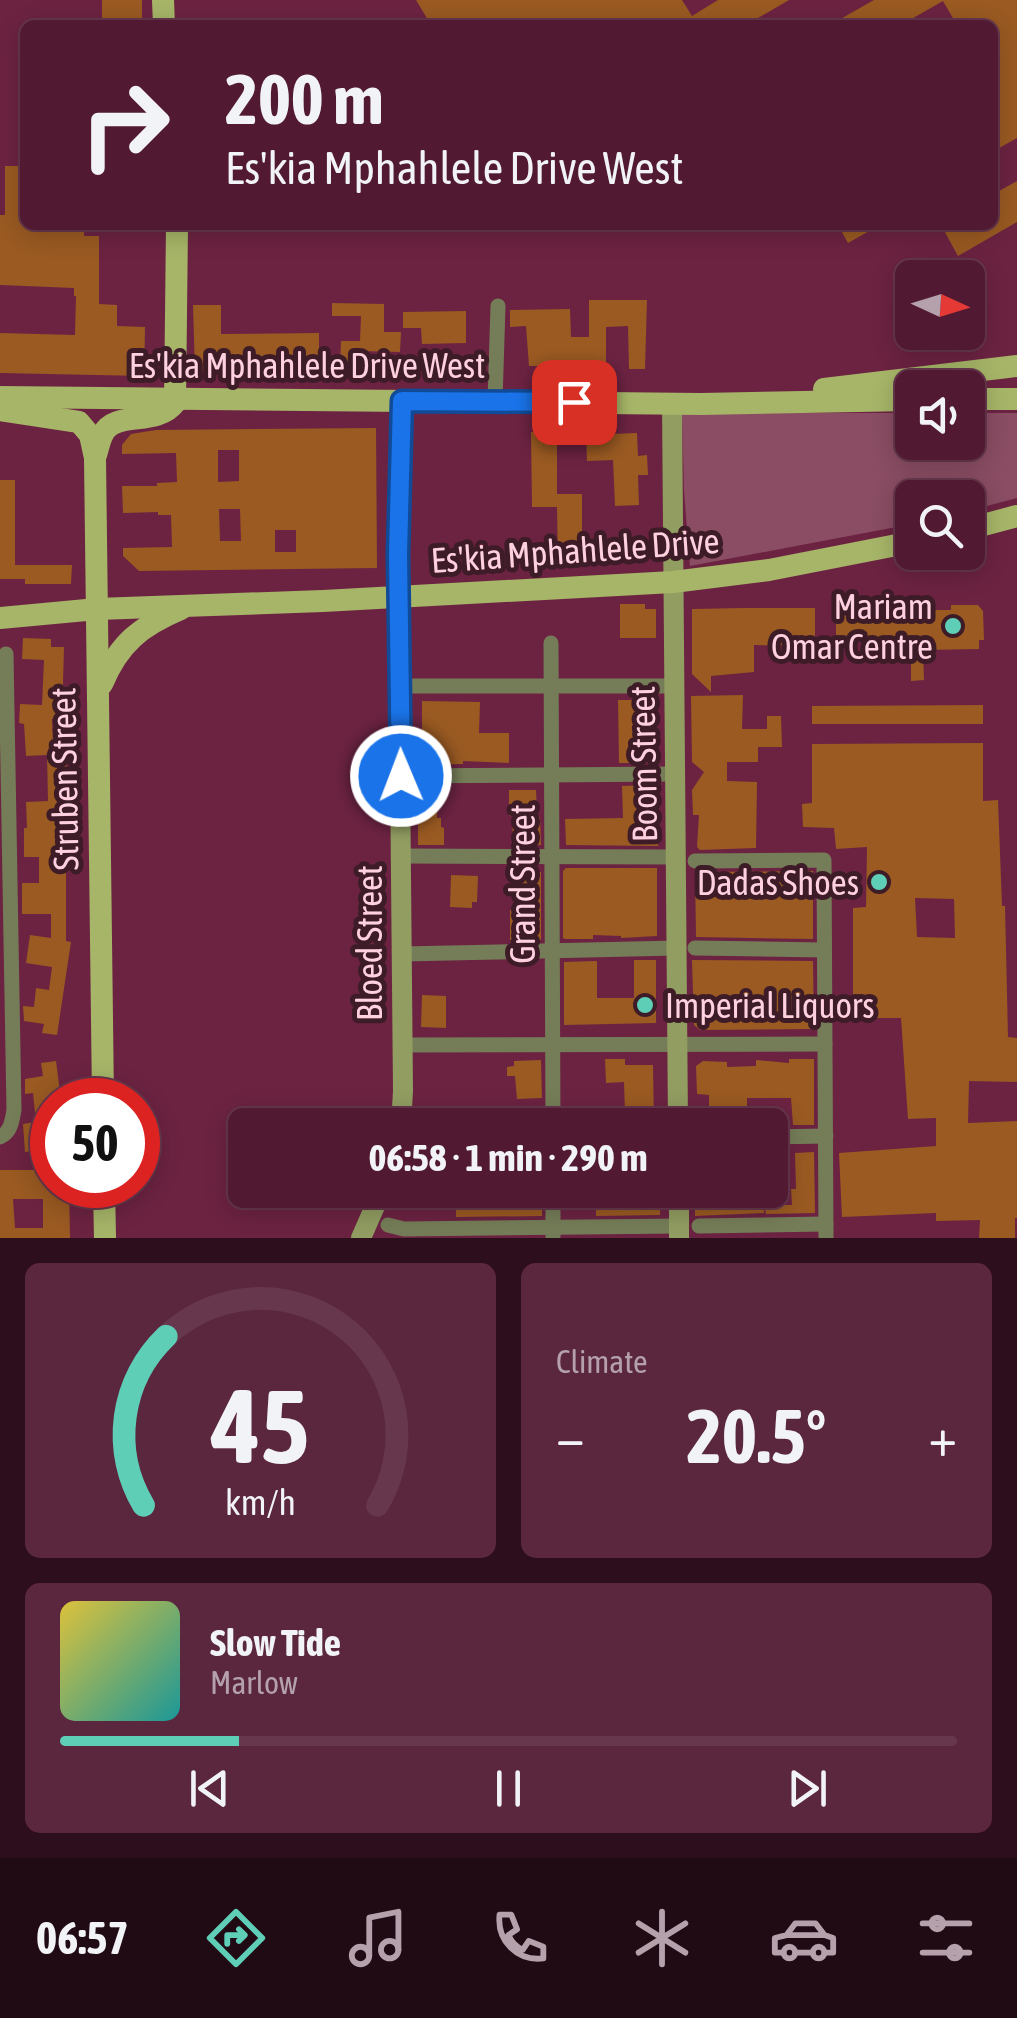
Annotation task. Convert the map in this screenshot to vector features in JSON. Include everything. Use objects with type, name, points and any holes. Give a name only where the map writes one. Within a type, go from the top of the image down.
[{"type":"main road","points":[[95,458],[106,428],[118,422],[164,414],[173,408],[164,230]]},
{"type":"main road","points":[[170,399],[177,230]]},
{"type":"main road","points":[[701,404],[1017,366]]},
{"type":"main road","name":"Es'kia Mphahlele Drive West","points":[[0,398],[701,404],[895,400]]},
{"type":"main road","points":[[985,399],[1017,398]]},
{"type":"main road","name":"Bloed Street","points":[[402,401],[398,596],[402,1108]]},
{"type":"main road","name":"Boom Street","points":[[672,403],[675,774],[685,859],[686,948],[678,1044],[678,1108]]},
{"type":"main road","points":[[0,410],[79,422],[90,435],[95,458]]},
{"type":"main road","name":"Struben Street","points":[[95,458],[103,1078]]},
{"type":"main road","points":[[985,524],[1017,516]]},
{"type":"main road","name":"Es'kia Mphahlele Drive","points":[[0,618],[674,582],[770,570],[895,545]]},
{"type":"main road","points":[[98,694],[111,663],[130,639],[189,606]]},
{"type":"main road","points":[[104,1208],[105,1238]]},
{"type":"main road","points":[[361,1238],[374,1208]]},
{"type":"street","points":[[495,401],[498,306]]},
{"type":"street","name":"Grand Street","points":[[551,643],[553,1108]]},
{"type":"street","points":[[0,1137],[12,1125],[14,1110],[4,731],[6,654]]},
{"type":"street","points":[[399,686],[674,686]]},
{"type":"street","points":[[401,776],[675,774]]},
{"type":"street","points":[[388,1226],[553,1233],[826,1231],[824,860],[401,856]]},
{"type":"street","points":[[401,954],[686,948],[824,950]]},
{"type":"street","points":[[402,1046],[825,1044]]},
{"type":"street","points":[[788,1137],[826,1136]]},
{"type":"shaded area","points":[[682,413],[895,413],[895,460],[985,460],[985,413],[1017,413],[1017,498],[985,506],[985,480],[895,480],[895,527],[690,566]]},
{"type":"building","points":[[102,0],[142,0],[142,20],[102,20]]},
{"type":"building","points":[[416,0],[682,0],[692,16],[718,0],[789,0],[755,20],[428,20]]},
{"type":"building","points":[[874,0],[1017,0],[1017,138],[998,149],[998,20],[954,20],[943,1],[910,20],[839,20]]},
{"type":"building","points":[[5,166],[20,166],[20,230],[84,230],[84,236],[99,236],[99,304],[117,305],[117,326],[145,327],[144,376],[0,373],[0,333],[75,335],[74,288],[0,285],[0,215],[5,215]]},
{"type":"building","points":[[1017,181],[1017,222],[958,256],[944,230],[998,230],[998,192]]},
{"type":"building","points":[[841,230],[871,230],[848,243]]},
{"type":"building","points":[[589,300],[647,300],[645,369],[629,369],[628,326],[606,327],[606,369],[529,366],[526,326],[510,327],[510,310],[570,309],[571,337],[589,337]]},
{"type":"building","points":[[332,303],[384,304],[384,332],[401,332],[400,352],[360,351],[360,363],[340,363],[341,341],[360,341],[361,316],[332,316]]},
{"type":"building","points":[[193,305],[221,305],[221,334],[319,333],[319,375],[221,375],[221,371],[195,371]]},
{"type":"building","points":[[466,311],[466,343],[422,344],[421,328],[403,328],[403,312]]},
{"type":"building","points":[[376,428],[377,568],[139,571],[123,556],[123,548],[172,547],[171,515],[123,513],[122,486],[177,482],[176,453],[122,454],[122,445],[131,434],[156,430]],"holes":[[[218,450],[239,450],[239,481],[218,482]],[[219,509],[240,509],[241,541],[220,541]],[[275,530],[296,530],[296,552],[275,552]]]},
{"type":"building","points":[[531,432],[557,432],[557,494],[582,494],[582,561],[558,562],[557,507],[532,507]]},
{"type":"building","points":[[637,433],[638,456],[647,455],[648,475],[638,475],[639,505],[615,506],[613,460],[587,461],[586,435]]},
{"type":"building","points":[[0,480],[15,480],[15,565],[72,565],[71,584],[25,584],[25,579],[0,579]]},
{"type":"building","points":[[620,604],[645,604],[645,609],[656,609],[656,638],[620,638]]},
{"type":"building","points":[[951,605],[978,605],[983,611],[984,640],[979,640],[979,649],[923,650],[924,680],[911,681],[911,639],[857,637],[857,643],[836,644],[836,610],[951,610]]},
{"type":"building","points":[[815,608],[815,646],[754,645],[754,672],[711,676],[711,692],[692,674],[692,609]]},
{"type":"building","points":[[23,638],[51,639],[51,647],[64,647],[62,719],[52,719],[53,742],[66,742],[66,941],[71,942],[57,1035],[42,1033],[44,1024],[24,1021],[23,1006],[34,1007],[36,988],[49,990],[52,967],[26,963],[30,935],[51,938],[51,914],[22,914],[22,883],[39,883],[39,857],[24,857],[26,802],[48,801],[47,755],[26,756],[24,724],[19,723],[20,704],[42,705],[44,660],[22,659]]},
{"type":"building","points":[[743,695],[742,729],[767,729],[767,716],[781,716],[782,747],[758,747],[758,762],[727,762],[727,781],[757,782],[756,848],[700,850],[699,815],[693,815],[692,790],[704,772],[692,762],[691,696]]},
{"type":"building","points":[[618,700],[655,700],[651,763],[619,763]]},
{"type":"building","points":[[422,701],[480,702],[479,733],[509,733],[509,763],[417,765]]},
{"type":"building","points":[[983,705],[983,724],[812,724],[812,706]]},
{"type":"building","points":[[983,743],[983,801],[998,800],[1008,1037],[1017,1038],[1017,1082],[969,1081],[968,1123],[1017,1121],[1015,1238],[979,1238],[980,1220],[936,1221],[936,1213],[842,1217],[839,1153],[936,1146],[936,1118],[908,1119],[901,1018],[853,1018],[853,908],[866,907],[867,847],[836,849],[834,828],[803,827],[802,804],[812,803],[812,744]],"holes":[[[915,898],[954,899],[955,938],[917,937]]]},
{"type":"building","points":[[655,785],[658,846],[566,845],[565,819],[623,818],[622,786]]},
{"type":"building","points":[[509,790],[536,790],[541,845],[513,845]]},
{"type":"building","points":[[422,803],[437,803],[444,845],[418,845]]},
{"type":"building","points":[[566,868],[657,868],[657,936],[563,938]]},
{"type":"building","points":[[813,871],[813,939],[696,937],[695,872]]},
{"type":"building","points":[[514,872],[541,872],[541,940],[510,940],[510,910],[527,910],[527,887],[514,887]]},
{"type":"building","points":[[451,875],[478,876],[477,902],[472,902],[472,908],[450,907]]},
{"type":"building","points":[[634,960],[656,960],[656,1023],[564,1025],[564,962],[597,961],[597,998],[634,998]]},
{"type":"building","points":[[692,960],[813,961],[814,1029],[700,1030],[694,1025]]},
{"type":"building","points":[[422,995],[446,996],[446,1028],[421,1027]]},
{"type":"building","points":[[605,1059],[625,1059],[625,1065],[653,1065],[654,1108],[625,1108],[624,1082],[606,1083]]},
{"type":"building","points":[[789,1059],[814,1059],[814,1125],[793,1125],[791,1098],[747,1098],[747,1108],[709,1108],[709,1095],[697,1094],[696,1066],[703,1061],[727,1062],[727,1067],[756,1066],[756,1060],[789,1063]]},
{"type":"building","points":[[541,1060],[542,1098],[517,1099],[515,1076],[507,1076],[507,1067],[514,1066],[514,1061]]},
{"type":"building","points":[[56,1061],[58,1078],[31,1078],[43,1076],[41,1063]]},
{"type":"building","points":[[30,1078],[30,1093],[25,1094],[25,1079]]},
{"type":"building","points":[[30,1123],[30,1151],[25,1152],[23,1124]]},
{"type":"building","points":[[814,1152],[815,1213],[766,1214],[765,1208],[792,1205],[791,1189],[796,1189],[795,1153]]},
{"type":"building","points":[[0,1170],[30,1170],[30,1199],[13,1199],[15,1228],[43,1228],[43,1208],[69,1208],[70,1238],[0,1238]]},
{"type":"building","points":[[456,1208],[542,1208],[542,1216],[456,1217]]},
{"type":"building","points":[[596,1208],[660,1208],[660,1215],[596,1216]]},
{"type":"building","points":[[695,1208],[764,1208],[764,1213],[695,1216]]},
{"type":"place","name":"Mariam Omar Centre","points":[[953,626]]},
{"type":"place","name":"Dadas Shoes","points":[[879,882]]},
{"type":"place","name":"Imperial Liquors","points":[[645,1005]]},
{"type":"route","points":[[401,776],[398,554],[402,401],[574,402]]}]
